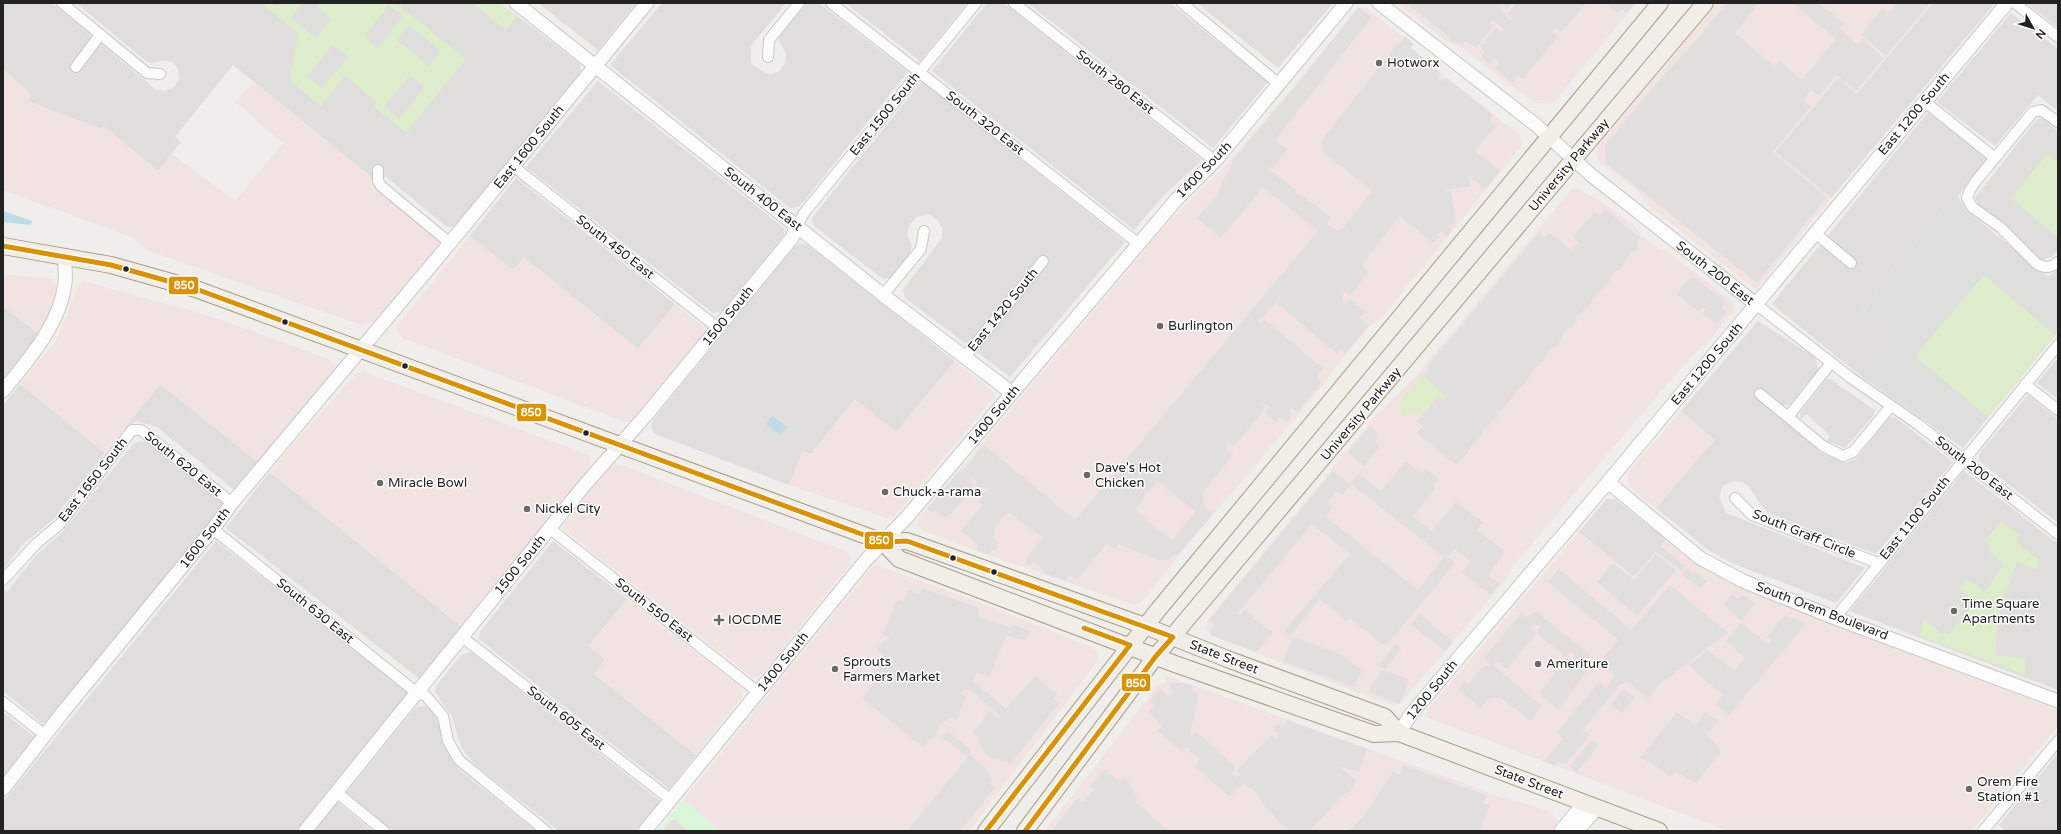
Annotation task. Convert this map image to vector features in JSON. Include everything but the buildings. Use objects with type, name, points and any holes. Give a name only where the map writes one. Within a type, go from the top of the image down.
[{"type":"main road","points":[[986,831],[1146,626],[1660,3]]},
{"type":"main road","name":"University Parkway","points":[[1025,831],[1156,656],[1705,3]]},
{"type":"main road","name":"State Street","points":[[3,246],[111,265],[191,287],[883,542],[907,541],[1146,626],[1230,660],[1385,717],[1399,733]]},
{"type":"main road","name":"State Street","points":[[883,542],[900,559],[1156,656],[1374,734],[1399,733],[1658,831]]},
{"type":"street","points":[[62,3],[147,73],[160,74]]},
{"type":"street","name":"South 400 East","points":[[516,3],[883,295],[1012,393]]},
{"type":"street","name":"East 1600 South","points":[[411,290],[647,3]]},
{"type":"street","points":[[768,57],[769,40],[799,3]]},
{"type":"street","name":"South 320 East","points":[[830,3],[1139,244]]},
{"type":"street","name":"East 1500 South","points":[[797,226],[804,213],[976,3]]},
{"type":"street","name":"South 280 East","points":[[1014,3],[1215,161]]},
{"type":"street","points":[[1182,3],[1280,84]]},
{"type":"street","name":"1400 South","points":[[645,831],[866,560],[907,517],[1176,200],[1215,161],[1280,84],[1345,3]]},
{"type":"street","name":"South 200 East","points":[[1379,3],[1549,137],[1573,160],[1661,231],[2058,534]]},
{"type":"street","name":"East 1200 South","points":[[1466,648],[1757,305],[2006,3]]},
{"type":"street","points":[[2014,3],[2058,37]]},
{"type":"street","points":[[76,67],[100,35]]},
{"type":"street","points":[[1924,102],[1995,158]]},
{"type":"street","points":[[2058,122],[2041,110],[2032,112],[1970,190],[1968,198],[1969,202],[1977,211],[2000,226],[2040,267],[2047,267],[2058,262]]},
{"type":"street","name":"South 450 East","points":[[513,166],[718,328]]},
{"type":"street","points":[[378,170],[378,181],[381,186],[450,243]]},
{"type":"street","name":"1500 South","points":[[305,831],[549,528],[792,238],[797,226]]},
{"type":"street","points":[[883,295],[921,249],[924,232]]},
{"type":"street","points":[[1815,233],[1851,263]]},
{"type":"street","points":[[3,391],[41,345],[57,312],[65,284],[64,256]]},
{"type":"street","name":"East 1420 South","points":[[964,358],[1043,261]]},
{"type":"street","name":"1600 South","points":[[3,789],[45,735],[213,529],[232,503],[411,290]]},
{"type":"street","name":"East 1100 South","points":[[1834,618],[2058,345]]},
{"type":"street","points":[[1788,417],[1832,363]]},
{"type":"street","points":[[2025,384],[2058,410]]},
{"type":"street","points":[[1760,394],[1832,452],[1843,456],[1853,452],[1891,406]]},
{"type":"street","name":"South 620 East","points":[[132,430],[141,430],[232,503]]},
{"type":"street","name":"East 1650 South","points":[[3,580],[36,544],[60,524],[132,430]]},
{"type":"street","name":"South Orem Boulevard","points":[[1608,482],[1700,558],[1743,581],[1834,618],[2058,701]]},
{"type":"street","name":"South Graff Circle","points":[[1735,498],[1752,515],[1878,563]]},
{"type":"street","name":"South 550 East","points":[[549,528],[758,692]]},
{"type":"street","name":"South 630 East","points":[[213,529],[417,693],[426,696],[443,716],[448,741],[459,760],[546,831]]},
{"type":"street","name":"South 605 East","points":[[462,637],[671,800]]},
{"type":"street","name":"1200 South","points":[[1399,733],[1411,714],[1466,648]]},
{"type":"street","points":[[3,702],[45,735]]},
{"type":"street","points":[[1983,831],[2058,741]]},
{"type":"street","points":[[336,792],[384,831]]},
{"type":"street","points":[[1561,831],[1590,805]]},
{"type":"street","points":[[1577,831],[1590,805]]},
{"type":"shaded area","points":[[3,3],[52,3],[156,90],[164,91],[174,87],[179,79],[178,69],[174,63],[165,60],[151,63],[146,61],[76,3],[500,3],[580,64],[581,72],[454,227],[447,227],[385,176],[375,189],[370,176],[233,65],[175,137],[181,142],[158,171],[104,127],[101,129],[27,101],[31,95],[3,69]]},
{"type":"shaded area","points":[[538,3],[636,3],[598,50]]},
{"type":"shaded area","points":[[662,3],[786,3],[751,46],[751,62],[754,66],[765,73],[771,74],[780,71],[785,63],[786,53],[779,41],[779,35],[806,4],[819,3],[908,72],[799,207],[790,208],[610,65]]},
{"type":"shaded area","points":[[845,3],[967,3],[920,61]]},
{"type":"shaded area","points":[[987,3],[1004,3],[1202,160],[1164,195],[1134,230],[932,71]]},
{"type":"shaded area","points":[[1028,3],[1170,3],[1268,82],[1213,148]]},
{"type":"shaded area","points":[[1197,3],[1333,3],[1278,68]]},
{"type":"shaded area","points":[[1397,3],[1636,3],[1553,103],[1549,104],[1536,103],[1503,80],[1463,48],[1445,40]]},
{"type":"shaded area","points":[[1410,3],[1513,3],[1507,10],[1502,6],[1500,9],[1511,20],[1512,18],[1507,14],[1516,3],[1586,3],[1562,32],[1555,28],[1553,33],[1558,37],[1523,79],[1518,76],[1512,83],[1495,69],[1500,63],[1495,58],[1490,64],[1481,57],[1485,52],[1480,46],[1496,28],[1502,32],[1504,30],[1494,21],[1490,22],[1494,26],[1476,48],[1466,41],[1460,44],[1449,40],[1450,38],[1409,5]]},
{"type":"shaded area","points":[[1605,3],[1636,3],[1627,13],[1622,9],[1617,13]]},
{"type":"shaded area","points":[[1717,3],[1933,3],[1857,94],[1838,78],[1775,152],[1831,198],[1756,290],[1649,206],[1636,189],[1601,163],[1596,156],[1597,148]]},
{"type":"shaded area","points":[[1727,3],[1759,3],[1735,33],[1774,66],[1780,61],[1802,80],[1836,39],[1792,3],[1819,3],[1844,24],[1840,29],[1856,43],[1858,44],[1862,39],[1884,58],[1856,91],[1836,75],[1819,96],[1811,90],[1803,100],[1811,106],[1773,152],[1827,197],[1757,283],[1606,163],[1605,146],[1660,79],[1692,45]]},
{"type":"shaded area","points":[[1898,3],[1930,3],[1886,56],[1861,35],[1883,8],[1889,13]]},
{"type":"shaded area","points":[[1933,3],[1995,3],[1831,198],[1775,152],[1838,78],[1857,93]]},
{"type":"shaded area","points":[[2027,3],[2058,3],[2058,28]]},
{"type":"shaded area","points":[[1358,7],[1372,17],[1275,140],[1287,150],[1273,169],[1267,168],[1296,190],[1296,194],[1300,194],[1331,217],[1326,223],[1336,230],[1342,229],[1372,191],[1322,151],[1321,141],[1395,47],[1403,40],[1404,36],[1414,44],[1410,47],[1440,72],[1438,77],[1439,80],[1443,81],[1447,78],[1493,115],[1489,120],[1496,126],[1475,151],[1500,171],[1485,189],[1468,175],[1470,186],[1446,190],[1443,178],[1446,192],[1451,191],[1456,223],[1448,226],[1452,230],[1447,236],[1440,231],[1437,235],[1439,237],[1433,243],[1400,216],[1363,263],[1363,268],[1369,272],[1350,296],[1345,292],[1343,293],[1343,302],[1346,304],[1350,299],[1365,311],[1360,318],[1369,325],[1346,353],[1341,349],[1337,354],[1277,303],[1280,298],[1258,322],[1260,324],[1264,319],[1323,368],[1318,375],[1318,379],[1322,382],[1297,412],[1293,408],[1290,409],[1290,419],[1287,422],[1280,417],[1276,422],[1265,413],[1269,407],[1261,402],[1266,408],[1234,446],[1229,442],[1226,446],[1227,450],[1233,455],[1204,491],[1203,501],[1207,510],[1215,511],[1178,555],[1173,555],[1168,560],[1158,560],[1118,544],[1116,548],[1106,544],[1078,579],[1068,575],[1066,581],[1043,573],[1044,570],[1034,562],[1030,566],[1025,564],[1028,556],[1043,538],[1008,512],[996,526],[993,537],[998,541],[996,551],[991,550],[989,555],[977,551],[977,544],[961,531],[982,506],[978,502],[983,496],[977,491],[987,492],[988,488],[977,487],[975,478],[971,479],[973,489],[949,516],[944,517],[935,510],[932,513],[927,509],[959,471],[962,472],[984,445],[1074,519],[1078,517],[1318,231],[1263,187],[1221,238],[1197,218],[1216,197],[1233,160],[1299,82]],"holes":[[[1157,481],[1195,511],[1195,513],[1172,540],[1155,528],[1135,509]]]},
{"type":"shaded area","points":[[1365,7],[1402,36],[1410,47],[1447,78],[1518,134],[1522,142],[1521,147],[1384,315],[1368,328],[1329,375],[1327,381],[1178,556],[1143,601],[1138,604],[1131,604],[994,557],[923,531],[917,526],[919,518],[1173,217],[1228,163],[1360,8]]},
{"type":"shaded area","points":[[2011,13],[2058,49],[2058,111],[2038,95],[1995,146],[1937,102]]},
{"type":"shaded area","points":[[3,69],[31,95],[27,101],[101,129],[104,126],[158,171],[172,154],[235,201],[283,143],[235,102],[253,81],[370,176],[375,189],[441,242],[374,322],[361,325],[149,251],[129,236],[3,190]]},
{"type":"shaded area","points":[[598,81],[784,228],[784,235],[722,311],[713,313],[526,167]]},
{"type":"shaded area","points":[[922,81],[1125,242],[1010,377],[905,298],[903,290],[942,238],[942,228],[937,219],[928,214],[917,217],[910,224],[907,234],[912,246],[910,253],[890,278],[883,279],[814,226],[812,218]]},
{"type":"shaded area","points":[[1929,111],[1986,158],[1958,196],[1966,210],[2048,277],[2058,269],[2058,300],[1945,208],[1874,292],[1875,296],[1861,312],[1888,336],[1858,374],[1772,304]]},
{"type":"shaded area","points":[[2042,118],[2058,131],[2058,249],[2051,257],[2042,260],[1979,205],[1975,198],[2037,119]]},
{"type":"shaded area","points":[[516,178],[675,304],[638,349],[524,258],[513,270],[470,236]]},
{"type":"shaded area","points":[[1572,189],[1578,189],[1605,204],[1638,229],[1642,236],[1659,249],[1665,249],[1730,300],[1733,304],[1734,310],[1706,345],[1701,346],[1661,391],[1509,571],[1508,577],[1499,588],[1400,704],[1392,705],[1210,635],[1206,629],[1207,621],[1377,414],[1414,378]]},
{"type":"shaded area","points":[[1945,208],[2058,300],[2058,332],[1963,448],[1858,374],[1888,336],[1861,313],[1875,296],[1874,292]]},
{"type":"shaded area","points":[[1605,209],[1641,238],[1637,243],[1639,246],[1634,252],[1631,252],[1619,271],[1615,271],[1609,282],[1576,318],[1577,321],[1571,328],[1568,328],[1561,337],[1562,339],[1544,357],[1545,359],[1539,366],[1537,366],[1524,384],[1514,394],[1514,396],[1497,414],[1498,416],[1482,432],[1483,434],[1467,451],[1468,453],[1456,465],[1417,433],[1423,426],[1417,422],[1437,397],[1443,401],[1447,397],[1423,376],[1430,368],[1428,366],[1539,233],[1544,238],[1549,233],[1571,250],[1578,243],[1573,237],[1594,212],[1600,215]]},
{"type":"shaded area","points":[[470,236],[513,270],[524,257],[638,349],[675,304],[704,327],[703,335],[632,421],[625,422],[403,338],[396,329],[399,323]]},
{"type":"shaded area","points":[[801,244],[807,245],[955,361],[896,432],[854,400],[811,454],[802,452],[789,485],[655,434],[651,426],[653,420],[795,246]]},
{"type":"shaded area","points":[[3,274],[54,279],[58,287],[54,304],[40,335],[3,306]]},
{"type":"shaded area","points":[[1692,276],[1726,302],[1722,308],[1727,312],[1717,324],[1702,314],[1705,308],[1702,308],[1699,312],[1677,295],[1680,288]]},
{"type":"shaded area","points":[[83,281],[210,316],[329,359],[335,366],[333,376],[259,463],[160,384],[105,453],[20,384],[55,342],[66,318],[78,285]]},
{"type":"shaded area","points":[[3,306],[40,335],[3,380]]},
{"type":"shaded area","points":[[1758,321],[1816,358],[1818,370],[1789,405],[1782,405],[1764,390],[1758,398],[1820,452],[1845,463],[1857,458],[1889,417],[1896,418],[1953,462],[1876,554],[1768,513],[1762,507],[1750,488],[1743,482],[1733,481],[1723,486],[1719,497],[1726,513],[1865,568],[1836,603],[1734,564],[1710,551],[1656,508],[1714,440],[1681,411]]},
{"type":"shaded area","points":[[2058,358],[2058,399],[2037,383]]},
{"type":"shaded area","points":[[955,361],[994,392],[994,397],[908,501],[892,518],[887,518],[789,485],[802,451],[811,454],[855,399],[896,432]]},
{"type":"shaded area","points":[[364,372],[589,455],[591,461],[590,468],[463,628],[270,472],[297,439],[357,373]]},
{"type":"shaded area","points":[[1827,379],[1830,379],[1875,410],[1874,415],[1845,448],[1827,441],[1830,436],[1806,414],[1801,420],[1800,417],[1800,413]]},
{"type":"shaded area","points":[[20,384],[105,453],[53,520],[23,544],[3,570],[3,405]]},
{"type":"shaded area","points":[[160,384],[259,463],[238,488],[233,489],[157,427],[137,421],[125,428]]},
{"type":"shaded area","points":[[2028,395],[2058,419],[2058,523],[1979,461],[1979,454]]},
{"type":"shaded area","points":[[1681,411],[1714,439],[1656,508],[1630,488],[1627,482],[1628,473]]},
{"type":"shaded area","points":[[1370,426],[1377,432],[1376,443],[1380,446],[1364,466],[1348,453]]},
{"type":"shaded area","points":[[140,441],[147,442],[221,499],[223,507],[48,722],[42,723],[3,691],[3,590],[7,592],[34,558],[65,529],[134,443]]},
{"type":"shaded area","points":[[1406,461],[1418,472],[1419,470],[1423,473],[1426,469],[1439,479],[1433,486],[1435,489],[1413,516],[1432,531],[1456,502],[1483,522],[1477,530],[1505,551],[1488,575],[1500,584],[1491,595],[1462,572],[1470,561],[1455,549],[1448,557],[1455,563],[1391,640],[1383,645],[1350,618],[1347,621],[1320,599],[1290,636],[1284,631],[1350,554],[1312,524],[1238,613],[1240,615],[1245,609],[1253,616],[1252,618],[1273,632],[1256,652],[1210,635],[1214,624],[1209,620],[1333,471],[1350,484],[1359,474],[1381,491]],"holes":[[[1351,484],[1444,557],[1418,590],[1326,517],[1333,507],[1328,502],[1336,491],[1342,495]]]},
{"type":"shaded area","points":[[619,464],[848,552],[851,558],[850,565],[761,675],[753,678],[562,528],[611,465]]},
{"type":"shaded area","points":[[1964,471],[2058,544],[2058,690],[1850,611]]},
{"type":"shaded area","points":[[270,472],[463,628],[421,680],[226,528]]},
{"type":"shaded area","points":[[1607,499],[1615,499],[1666,540],[1634,577],[1579,532]]},
{"type":"shaded area","points":[[1579,532],[1634,577],[1666,540],[1696,561],[1828,622],[2058,710],[2058,726],[1972,831],[1728,831],[1429,718],[1427,713],[1428,709]]},
{"type":"shaded area","points":[[216,541],[410,694],[298,831],[3,831],[3,802]]},
{"type":"shaded area","points":[[553,541],[627,599],[589,646],[606,660],[594,674],[696,755],[669,789],[479,639],[480,632]]},
{"type":"shaded area","points":[[1660,546],[1685,566],[1681,571],[1655,551]]},
{"type":"shaded area","points":[[1656,554],[1676,570],[1637,616],[1597,582],[1613,563],[1634,580]]},
{"type":"shaded area","points":[[876,565],[982,603],[1092,647],[1098,653],[1097,662],[969,831],[721,831],[683,800],[871,568]]},
{"type":"shaded area","points":[[1687,568],[1693,573],[1695,571],[1707,581],[1700,589],[1682,574]]},
{"type":"shaded area","points":[[1559,569],[1631,630],[1670,585],[1728,633],[1660,684],[1648,698],[1629,683],[1621,684],[1582,730],[1590,735],[1566,764],[1559,762],[1555,766],[1543,761],[1563,739],[1557,732],[1599,682],[1606,688],[1615,676],[1604,664],[1605,655],[1618,640],[1548,582]]},
{"type":"shaded area","points":[[922,588],[979,608],[977,616],[1011,628],[1013,625],[1031,631],[1025,641],[1006,635],[990,677],[976,672],[973,681],[1006,709],[1035,676],[1057,694],[1054,699],[1059,704],[1010,764],[1007,761],[993,759],[985,753],[978,739],[979,737],[973,732],[990,711],[998,718],[1001,717],[970,690],[964,689],[962,694],[966,696],[957,720],[951,718],[939,725],[936,736],[930,739],[923,747],[862,698],[873,685],[882,662],[883,655],[877,649],[885,640],[890,639],[883,635],[896,601],[899,599],[904,601],[908,589],[919,594]]},
{"type":"shaded area","points":[[1732,594],[1738,599],[1743,594],[1755,604],[1742,621],[1723,605]]},
{"type":"shaded area","points":[[627,599],[743,689],[742,697],[696,755],[594,674],[605,660],[588,646]]},
{"type":"shaded area","points":[[1537,612],[1590,655],[1587,660],[1592,664],[1558,710],[1539,693],[1567,658],[1573,663],[1575,657],[1571,651],[1566,657],[1537,633],[1540,626],[1534,624],[1531,629],[1536,633],[1507,669],[1498,662],[1494,666],[1542,706],[1530,721],[1500,697],[1488,699],[1480,708],[1458,689],[1465,681],[1469,683],[1483,666],[1493,666],[1484,658],[1521,613],[1526,617]]},
{"type":"shaded area","points":[[1420,614],[1453,642],[1445,651],[1411,625]]},
{"type":"shaded area","points":[[1785,615],[1801,621],[1805,625],[1729,715],[1716,704],[1723,695],[1688,665],[1708,650],[1734,671],[1745,658],[1726,641],[1741,623],[1768,644],[1771,640],[1767,637]]},
{"type":"shaded area","points":[[1293,637],[1343,655],[1362,671],[1354,687],[1283,661]]},
{"type":"shaded area","points":[[1396,644],[1401,649],[1385,669],[1378,666]]},
{"type":"shaded area","points":[[471,652],[660,801],[635,831],[559,831],[474,764],[461,747],[452,717],[435,692],[436,686],[461,655]]},
{"type":"shaded area","points":[[1381,669],[1408,679],[1404,695],[1399,704],[1369,692],[1373,682],[1379,676]]},
{"type":"shaded area","points":[[1165,675],[1498,796],[1547,810],[1554,815],[1558,821],[1556,828],[1553,831],[1045,831],[1158,685],[1165,682]]},
{"type":"shaded area","points":[[1169,683],[1183,683],[1193,686],[1191,691],[1199,693],[1190,734],[1192,736],[1197,732],[1236,768],[1232,773],[1236,777],[1241,775],[1237,770],[1271,735],[1278,739],[1278,734],[1274,731],[1277,724],[1285,726],[1287,720],[1367,749],[1359,772],[1338,766],[1356,780],[1352,789],[1349,793],[1345,793],[1310,831],[1288,831],[1262,803],[1258,795],[1244,783],[1229,797],[1195,766],[1200,759],[1190,752],[1189,748],[1185,748],[1182,752],[1158,731],[1162,726],[1149,712],[1154,705],[1149,701],[1161,688],[1167,696],[1173,694]]},
{"type":"shaded area","points":[[1624,689],[1635,697],[1622,714],[1611,704]]},
{"type":"shaded area","points":[[422,706],[429,708],[436,717],[445,743],[457,768],[536,831],[393,831],[346,793],[416,707]]},
{"type":"shaded area","points":[[3,712],[36,738],[3,781]]},
{"type":"shaded area","points":[[1677,712],[1695,725],[1705,712],[1718,721],[1707,734],[1721,752],[1696,783],[1676,772],[1670,777],[1659,768],[1640,758]]},
{"type":"shaded area","points":[[949,732],[971,750],[969,754],[987,769],[992,779],[990,784],[995,788],[960,831],[907,831],[968,757],[941,736]]},
{"type":"shaded area","points":[[1592,740],[1599,745],[1576,773],[1570,766]]},
{"type":"shaded area","points":[[2058,753],[2058,831],[2006,831],[1999,825]]},
{"type":"shaded area","points":[[1403,765],[1486,795],[1483,802],[1490,805],[1480,831],[1349,831],[1366,813],[1393,771],[1399,775]]},
{"type":"shaded area","points":[[1105,769],[1118,781],[1123,778],[1127,780],[1136,795],[1137,803],[1169,831],[1052,830],[1078,798],[1083,802],[1094,790],[1090,786]]},
{"type":"shaded area","points":[[337,802],[373,831],[314,831]]},
{"type":"shaded area","points":[[672,820],[675,820],[688,831],[663,831]]},
{"type":"green space","points":[[261,3],[272,3],[277,7],[280,3],[302,3],[291,18],[316,38],[331,19],[317,7],[320,3],[396,3],[466,59],[406,133],[374,107],[377,102],[345,76],[321,106],[290,81],[298,33]],"holes":[[[389,5],[403,16],[378,48],[364,36]],[[409,25],[441,51],[429,66],[397,40]],[[333,45],[348,57],[322,88],[307,76]],[[410,75],[425,87],[399,119],[384,107]]]},
{"type":"green space","points":[[472,3],[500,3],[517,17],[506,30]]},
{"type":"green space","points":[[2047,154],[2058,163],[2058,238],[2011,198]]},
{"type":"green space","points":[[1984,275],[2055,335],[1988,417],[1915,356]]},
{"type":"green space","points":[[1422,375],[1447,397],[1443,401],[1437,398],[1423,415],[1414,413],[1403,417],[1399,402]]},
{"type":"green space","name":"Time Square Apartments","points":[[2001,521],[2020,535],[2016,542],[2039,560],[2037,570],[2017,562],[2005,596],[1997,631],[1996,655],[2025,658],[2025,675],[1920,636],[1923,618],[1939,632],[1949,635],[1975,601],[1958,589],[1967,579],[1984,592],[2004,564],[1988,551],[1992,546],[1985,541]]},
{"type":"green space","points":[[683,800],[721,831],[657,831]]},
{"type":"water","points":[[3,211],[32,221],[31,225],[3,222]]},
{"type":"water","points":[[772,416],[787,427],[780,435],[766,424]]},
{"type":"transit line","name":"850","points":[[3,246],[111,265],[196,289],[883,542],[907,541],[1173,637],[1156,656],[1025,831]]},
{"type":"transit line","name":"850","points":[[986,831],[1130,645],[1084,628]]},
{"type":"place","name":"Hotworx","points":[[1379,63]]},
{"type":"place","name":"Burlington","points":[[1160,326]]},
{"type":"place","name":"Dave's Hot Chicken","points":[[1087,475]]},
{"type":"place","name":"Miracle Bowl","points":[[380,483]]},
{"type":"place","name":"Chuck-a-rama","points":[[885,492]]},
{"type":"place","name":"Nickel City","points":[[527,509]]},
{"type":"place","name":"Time Square Apartments","points":[[1954,611]]},
{"type":"place","name":"IOCDME","points":[[719,620]]},
{"type":"place","name":"Ameriture","points":[[1538,664]]},
{"type":"place","name":"Sprouts Farmers Market","points":[[835,669]]},
{"type":"place","name":"Orem Fire Station #1","points":[[1969,789]]}]
